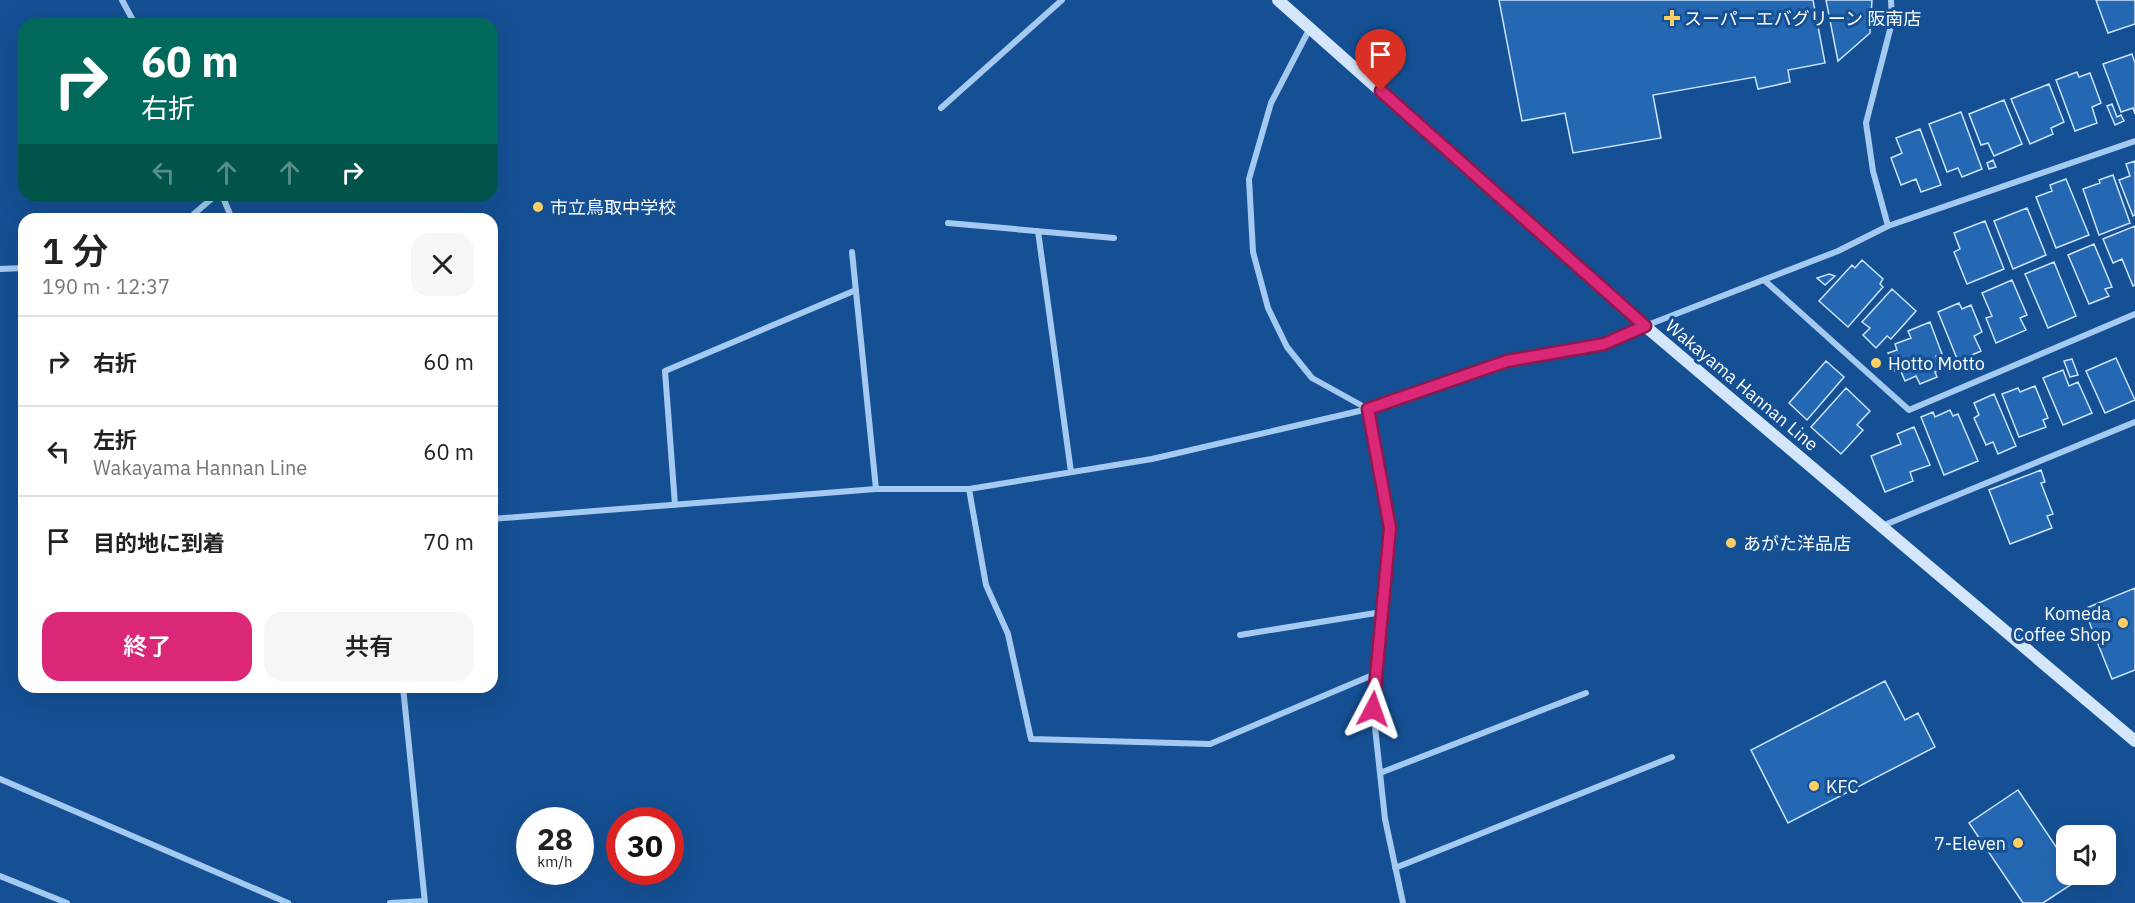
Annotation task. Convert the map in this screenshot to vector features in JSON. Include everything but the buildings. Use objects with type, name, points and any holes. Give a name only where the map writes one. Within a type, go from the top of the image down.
[{"type":"main road","name":"Wakayama Hannan Line","points":[[1278,0],[1645,326],[2135,741]]},
{"type":"street","points":[[122,0],[132,18]]},
{"type":"street","points":[[941,108],[1062,0]]},
{"type":"street","points":[[1888,226],[1873,171],[1866,123],[1892,22],[1891,0]]},
{"type":"street","points":[[1310,28],[1271,104],[1249,179],[1253,252],[1268,308],[1287,347],[1312,378],[1368,409]]},
{"type":"street","points":[[498,519],[876,489],[969,489],[1152,459],[1368,409],[1507,361],[1604,344],[1838,251],[1888,226],[2135,141]]},
{"type":"street","points":[[195,213],[209,201]]},
{"type":"street","points":[[948,223],[1114,238]]},
{"type":"street","points":[[1038,231],[1071,472]]},
{"type":"street","points":[[852,252],[876,489]]},
{"type":"street","points":[[0,269],[18,268]]},
{"type":"street","points":[[1764,280],[1909,410],[2135,314]]},
{"type":"street","points":[[675,505],[665,371],[856,290]]},
{"type":"street","points":[[1368,409],[1390,528],[1373,709],[1385,819],[1403,903]]},
{"type":"street","points":[[1881,526],[2135,422]]},
{"type":"street","points":[[969,489],[986,585],[1008,634],[1031,739],[1210,744],[1375,674]]},
{"type":"street","points":[[1240,634],[1382,612]]},
{"type":"street","points":[[390,903],[424,902],[404,693]]},
{"type":"street","points":[[1380,773],[1586,693]]},
{"type":"street","points":[[1395,868],[1672,757]]},
{"type":"street","points":[[0,779],[288,903]]},
{"type":"street","points":[[0,876],[67,903]]},
{"type":"place","name":"スーパーエバグリーン 阪南店","points":[[1672,18]]},
{"type":"place","name":"市立鳥取中学校","points":[[538,207]]},
{"type":"place","name":"Hotto Motto","points":[[1876,363]]},
{"type":"place","name":"あがた洋品店","points":[[1731,543]]},
{"type":"place","name":"Komeda Coffee Shop","points":[[2123,623]]},
{"type":"place","name":"KFC","points":[[1814,786]]},
{"type":"place","name":"7-Eleven","points":[[2018,843]]},
{"type":"route","points":[[1373,709],[1390,528],[1368,409],[1507,361],[1604,344],[1645,326],[1381,91]]}]
